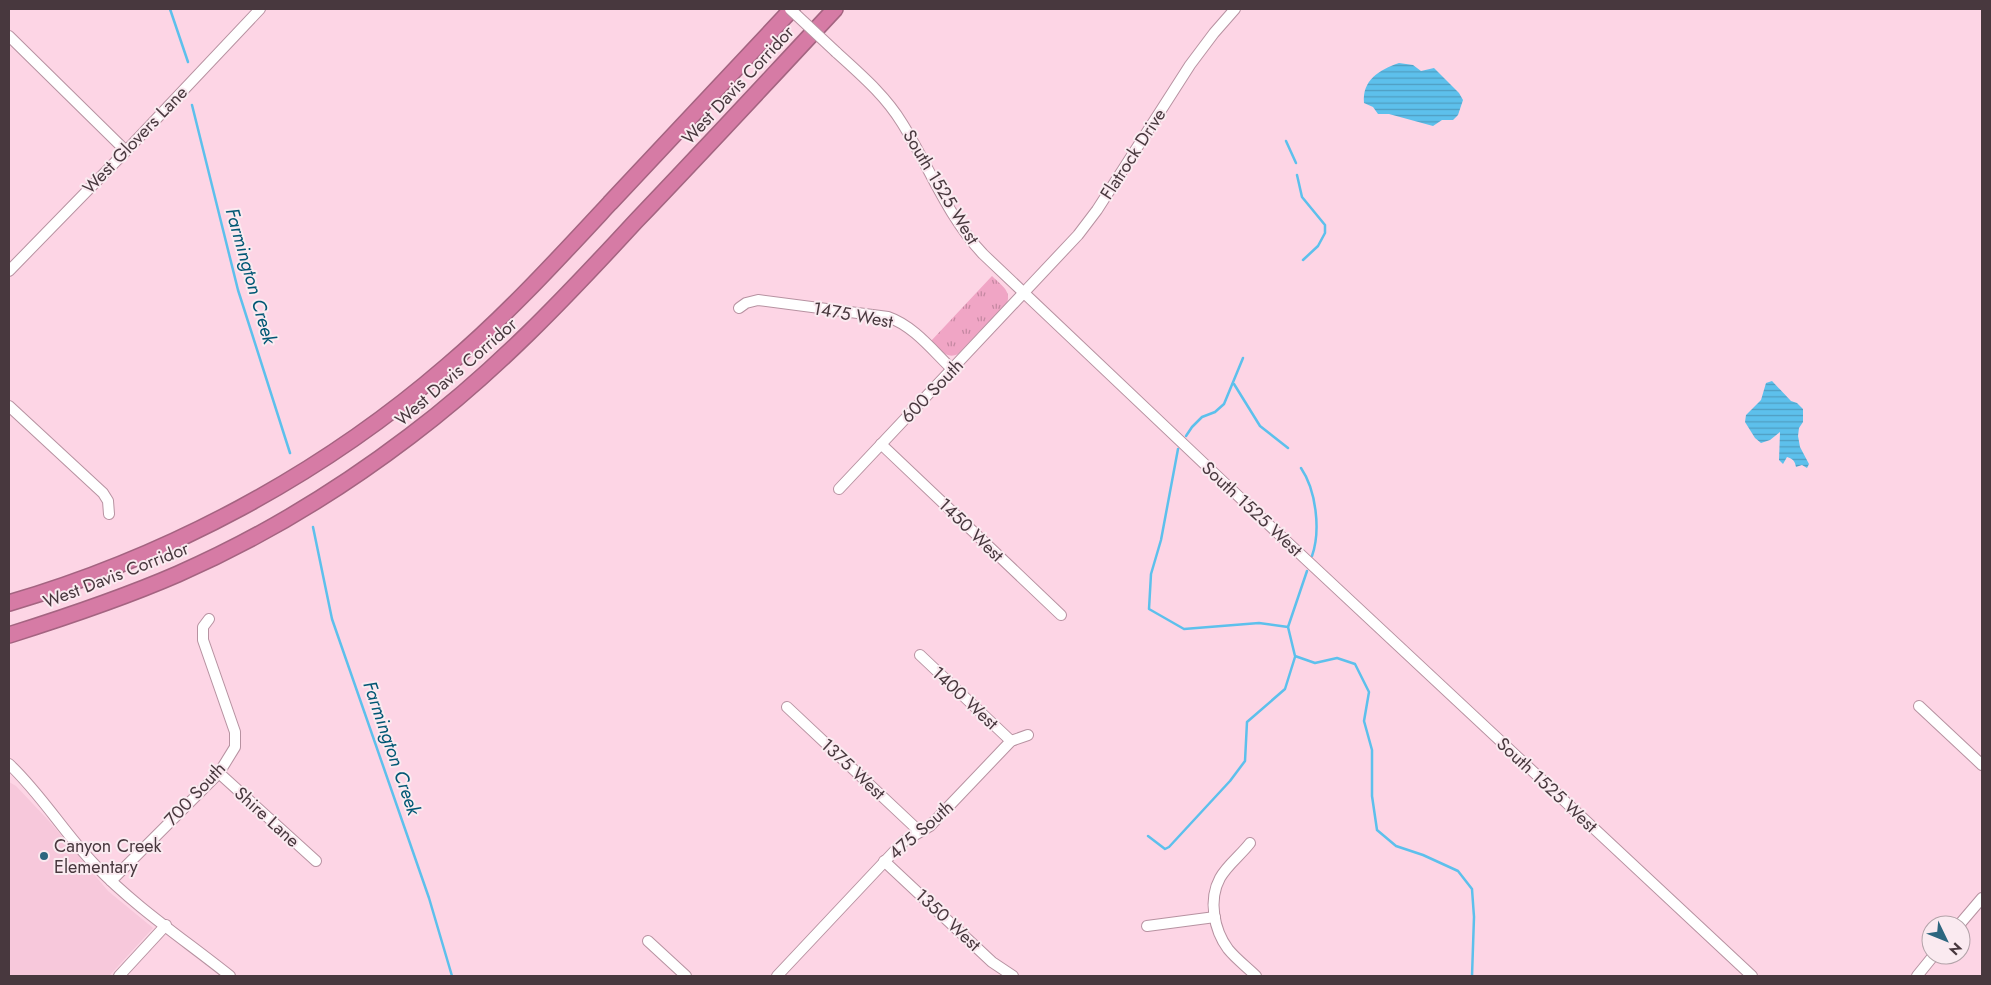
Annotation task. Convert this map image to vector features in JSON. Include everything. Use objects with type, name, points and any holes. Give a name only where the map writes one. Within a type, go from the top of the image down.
[{"type":"highway","name":"West Davis Corridor","points":[[9,603],[114,567],[224,516],[313,465],[392,411],[459,356],[526,292],[791,9]]},
{"type":"highway","name":"West Davis Corridor","points":[[9,635],[130,593],[212,558],[323,496],[411,436],[486,374],[552,312],[835,9]]},
{"type":"street","name":"West Glovers Lane","points":[[9,271],[260,9]]},
{"type":"street","name":"South 1525 West","points":[[791,9],[873,86],[895,113],[965,233],[983,254],[1260,517],[1752,976]]},
{"type":"street","name":"Flatrock Drive","points":[[1024,294],[1087,223],[1201,49],[1235,9]]},
{"type":"street","points":[[9,36],[126,151]]},
{"type":"street","name":"600 South","points":[[839,489],[1024,294]]},
{"type":"street","name":"1475 West","points":[[739,308],[751,301],[758,300],[888,317],[910,329],[952,369]]},
{"type":"street","points":[[9,406],[103,493],[108,501],[110,514]]},
{"type":"street","name":"1450 West","points":[[881,444],[1061,615]]},
{"type":"street","name":"700 South","points":[[112,882],[219,773],[235,748],[234,732],[203,640],[203,628],[209,618]]},
{"type":"street","name":"1400 West","points":[[920,655],[1011,741]]},
{"type":"street","points":[[1919,706],[1982,765]]},
{"type":"street","name":"1375 West","points":[[787,707],[919,831]]},
{"type":"street","name":"475 South","points":[[777,976],[903,842],[930,826],[1011,741],[1028,735]]},
{"type":"street","points":[[9,764],[37,794],[84,854],[112,882],[230,976]]},
{"type":"street","name":"Shire Lane","points":[[219,773],[316,861]]},
{"type":"street","points":[[1250,843],[1219,879],[1213,905],[1224,943],[1256,976]]},
{"type":"street","name":"1350 West","points":[[884,861],[992,962],[1013,976]]},
{"type":"street","points":[[1968,915],[1982,898]]},
{"type":"street","points":[[1147,926],[1215,917]]},
{"type":"street","points":[[119,976],[166,925]]},
{"type":"street","points":[[648,941],[686,976]]},
{"type":"street","points":[[1917,976],[1926,965]]},
{"type":"shaded area","name":"Canyon Creek Elementary","points":[[9,782],[16,786],[49,821],[108,891],[153,928],[109,976],[9,976]]},
{"type":"green space","points":[[992,276],[1007,291],[1007,303],[958,354],[946,354],[931,341]]},
{"type":"water","points":[[1399,63],[1413,65],[1421,71],[1434,68],[1459,93],[1463,100],[1458,115],[1453,120],[1442,120],[1433,126],[1389,114],[1378,114],[1373,107],[1364,103],[1366,88],[1373,77]]},
{"type":"water","points":[[1772,381],[1791,401],[1797,403],[1803,409],[1803,422],[1799,428],[1798,436],[1800,447],[1809,464],[1807,468],[1802,465],[1796,467],[1793,460],[1787,457],[1783,464],[1779,460],[1780,432],[1770,440],[1761,443],[1755,438],[1745,422],[1746,415],[1761,400],[1766,383]]},
{"type":"waterway","name":"Farmington Creek","points":[[170,9],[188,62]]},
{"type":"waterway","name":"Farmington Creek","points":[[192,105],[238,290],[290,453]]},
{"type":"waterway","points":[[1286,141],[1296,163]]},
{"type":"waterway","points":[[1297,175],[1302,197],[1325,225],[1325,233],[1318,246],[1303,260]]},
{"type":"waterway","points":[[1186,436],[1202,417],[1215,412],[1224,404],[1243,358]]},
{"type":"waterway","points":[[1234,384],[1260,426],[1288,448]]},
{"type":"waterway","points":[[1178,449],[1161,540],[1151,574],[1149,609],[1184,629],[1259,623],[1288,627]]},
{"type":"waterway","points":[[1301,468],[1310,487],[1315,511],[1316,534],[1312,556]]},
{"type":"waterway","name":"Farmington Creek","points":[[313,527],[332,619],[429,898],[452,976]]},
{"type":"waterway","points":[[1307,571],[1288,627],[1295,656],[1315,663],[1337,658],[1355,664],[1369,692],[1364,721],[1372,750],[1372,796],[1377,830],[1396,846],[1423,855],[1458,871],[1472,889],[1474,917],[1472,976]]},
{"type":"waterway","points":[[1148,836],[1165,849],[1169,847],[1230,781],[1245,761],[1247,722],[1285,689],[1295,657]]},
{"type":"place","name":"Canyon Creek Elementary","points":[[44,856]]}]
